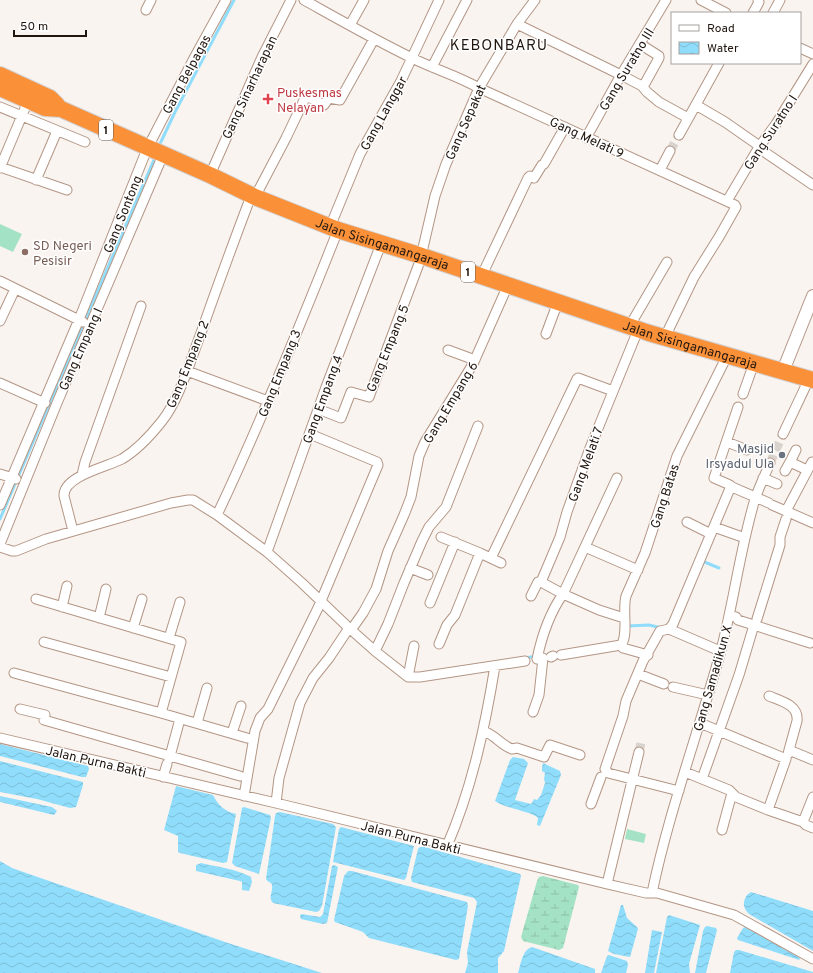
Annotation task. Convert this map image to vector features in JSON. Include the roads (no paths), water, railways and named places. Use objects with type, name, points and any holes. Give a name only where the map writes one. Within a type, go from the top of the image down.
[{"type":"highway","name":"Jalan Sisingamangaraja","points":[[0,75],[50,98],[61,109],[155,152],[210,175],[253,196],[334,228],[380,245],[422,256],[633,328],[783,371]]},
{"type":"highway","name":"Jalan Sisingamangaraja","points":[[0,88],[45,108],[61,109]]},
{"type":"highway","name":"1","points":[[783,371],[811,379]]},
{"type":"street","points":[[146,10],[151,0]]},
{"type":"street","name":"Gang Belpagas","points":[[155,152],[192,62],[226,0]]},
{"type":"street","name":"Gang Sinarharapan","points":[[210,175],[262,56],[291,0]]},
{"type":"street","name":"Gang Melati 9","points":[[304,0],[374,39],[412,58],[565,127],[586,138],[727,200]]},
{"type":"street","points":[[350,25],[364,0]]},
{"type":"street","name":"Gang Langgar","points":[[334,228],[360,154],[401,81],[439,0]]},
{"type":"street","points":[[432,67],[467,0]]},
{"type":"street","name":"Gang Sepakat","points":[[422,256],[435,196],[446,164],[479,88],[517,24],[535,0]]},
{"type":"street","name":"Gang Suratno III","points":[[586,138],[621,74],[666,0]]},
{"type":"street","points":[[701,0],[724,12]]},
{"type":"street","points":[[754,12],[759,2],[758,0]]},
{"type":"street","points":[[774,12],[780,0]]},
{"type":"street","points":[[517,24],[621,74],[642,87],[659,102],[688,118]]},
{"type":"street","name":"Gang Empang 2","points":[[73,531],[64,491],[69,483],[82,475],[121,459],[140,444],[166,415],[187,371],[253,196],[286,138],[306,96],[324,105],[329,98],[340,100],[374,39]]},
{"type":"street","points":[[640,44],[659,58],[642,87]]},
{"type":"street","points":[[801,48],[813,54]]},
{"type":"street","points":[[679,135],[718,64]]},
{"type":"street","name":"Gang Suratno I","points":[[727,200],[759,146],[776,124],[813,64]]},
{"type":"street","points":[[28,101],[0,166],[67,190]]},
{"type":"street","points":[[696,105],[725,122],[813,185]]},
{"type":"street","points":[[0,107],[85,142]]},
{"type":"street","points":[[481,277],[528,178],[530,176],[534,178],[549,157],[565,127]]},
{"type":"street","points":[[36,180],[57,131]]},
{"type":"street","points":[[660,170],[670,151]]},
{"type":"street","name":"Gang Sontong","points":[[85,323],[155,152]]},
{"type":"street","name":"Gang Empang I","points":[[0,545],[18,480],[50,401],[85,323],[155,152]]},
{"type":"street","points":[[665,338],[694,277],[736,207],[735,204],[727,200]]},
{"type":"street","name":"Gang Empang 3","points":[[217,515],[268,401],[334,228]]},
{"type":"street","name":"Gang Empang 4","points":[[267,552],[318,409],[380,245]]},
{"type":"street","name":"Gang Empang 5","points":[[318,409],[341,418],[351,392],[370,397],[422,256]]},
{"type":"street","name":"Gang Melati 7","points":[[531,596],[538,582],[540,582],[560,537],[582,469],[613,391],[633,328],[667,262]]},
{"type":"street","points":[[0,281],[85,323]]},
{"type":"street","name":"Gang Empang 6","points":[[276,803],[279,778],[300,703],[313,678],[364,613],[376,589],[382,568],[411,497],[419,456],[425,442],[475,360],[508,285]]},
{"type":"street","points":[[0,322],[15,288]]},
{"type":"street","points":[[783,371],[813,296]]},
{"type":"street","points":[[546,334],[558,302]]},
{"type":"street","points":[[82,475],[85,462],[141,306]]},
{"type":"street","points":[[448,350],[475,360]]},
{"type":"street","name":"Gang Batas","points":[[622,643],[625,628],[624,618],[626,596],[648,546],[677,456],[727,356]]},
{"type":"street","points":[[743,394],[754,363]]},
{"type":"street","points":[[187,371],[268,401]]},
{"type":"street","points":[[491,558],[577,379],[578,378],[613,391]]},
{"type":"street","points":[[783,434],[811,379]]},
{"type":"street","points":[[0,384],[50,401],[18,480],[0,505]]},
{"type":"street","points":[[738,407],[714,478],[756,497],[787,514],[813,523]]},
{"type":"street","points":[[374,651],[388,624],[410,568],[430,527],[446,507],[478,426]]},
{"type":"street","points":[[244,796],[255,731],[260,718],[268,709],[321,600],[378,464],[377,462],[310,434]]},
{"type":"street","points":[[727,442],[747,450]]},
{"type":"street","points":[[785,471],[796,450]]},
{"type":"street","points":[[790,462],[807,470]]},
{"type":"street","points":[[702,779],[739,675],[780,545],[780,538],[787,514],[812,462]]},
{"type":"street","name":"Gang Samadikun X","points":[[652,893],[679,791],[720,651],[745,538],[756,497],[770,463]]},
{"type":"street","points":[[0,474],[18,480]]},
{"type":"street","points":[[533,712],[540,689],[543,658],[539,648],[544,629],[555,606],[563,594],[617,478]]},
{"type":"street","points":[[764,478],[777,484]]},
{"type":"street","points":[[669,629],[680,608],[731,486]]},
{"type":"street","points":[[0,545],[12,551],[16,551],[46,539],[73,531],[188,500],[193,500],[217,515],[267,552],[321,600],[374,651],[408,677],[420,677],[495,666],[622,643],[623,648],[648,655]]},
{"type":"street","points":[[687,522],[745,538]]},
{"type":"street","points":[[441,537],[501,563]]},
{"type":"street","points":[[430,603],[455,542]]},
{"type":"street","points":[[585,547],[638,570]]},
{"type":"street","points":[[439,644],[447,625],[455,615],[480,553]]},
{"type":"street","points":[[410,568],[428,575]]},
{"type":"street","points":[[540,582],[598,610],[624,618]]},
{"type":"street","points":[[62,607],[68,586]]},
{"type":"street","points":[[99,618],[106,589]]},
{"type":"street","points":[[36,599],[181,642],[161,713]]},
{"type":"street","points":[[133,628],[142,599]]},
{"type":"street","points":[[169,638],[180,602]]},
{"type":"street","points":[[729,615],[736,617],[738,620],[812,641]]},
{"type":"street","points":[[591,804],[623,716],[626,701],[643,661],[648,655],[660,631],[669,629],[720,651]]},
{"type":"street","points":[[44,642],[171,677]]},
{"type":"street","points":[[408,677],[414,646]]},
{"type":"street","points":[[447,846],[466,798],[483,731],[495,666]]},
{"type":"street","points":[[14,673],[247,738]]},
{"type":"street","points":[[638,674],[669,685],[708,695]]},
{"type":"street","points":[[197,723],[207,688]]},
{"type":"street","points":[[768,810],[790,750],[797,721],[796,711],[792,706],[769,696]]},
{"type":"street","points":[[232,734],[241,706]]},
{"type":"street","points":[[20,709],[45,715],[44,720],[168,759],[240,776]]},
{"type":"street","points":[[163,777],[180,719]]},
{"type":"street","points":[[700,723],[786,759]]},
{"type":"street","points":[[483,731],[493,735],[500,743],[512,749],[517,748],[544,757],[550,745],[580,755]]},
{"type":"street","name":"Jalan Purna Bakti","points":[[0,738],[276,803],[607,884],[646,893],[657,893],[734,916],[813,959]]},
{"type":"street","points":[[790,750],[813,760]]},
{"type":"street","points":[[607,884],[631,779],[639,752]]},
{"type":"street","points":[[603,772],[679,791]]},
{"type":"street","points":[[685,772],[729,790],[736,798],[803,822],[813,828]]},
{"type":"street","points":[[722,830],[732,793]]},
{"type":"street","points":[[803,822],[813,797]]},
{"type":"water","points":[[0,744],[88,766],[89,769],[86,777],[82,777],[0,756]]},
{"type":"water","points":[[513,757],[524,759],[528,763],[515,800],[531,804],[534,799],[537,800],[541,795],[545,783],[545,773],[542,771],[543,763],[560,771],[561,775],[540,826],[537,825],[538,818],[535,816],[495,801],[510,760]]},
{"type":"water","points":[[0,761],[83,782],[76,807],[70,808],[37,799],[0,792]]},
{"type":"water","points":[[176,786],[213,795],[222,807],[236,814],[227,862],[223,863],[178,852],[178,836],[164,830]]},
{"type":"water","points":[[0,796],[52,807],[57,811],[54,815],[0,802]]},
{"type":"water","points":[[244,807],[270,815],[271,818],[259,874],[235,866],[232,863],[242,808]]},
{"type":"water","points":[[280,812],[333,824],[336,827],[322,906],[319,911],[316,912],[273,903],[271,901],[272,885],[266,879],[275,816],[276,813]]},
{"type":"water","points":[[341,827],[414,846],[406,878],[404,880],[333,862],[339,829]]},
{"type":"water","points":[[420,847],[425,847],[520,874],[521,876],[504,951],[498,958],[498,973],[465,973],[468,963],[467,952],[477,902],[474,898],[412,882],[411,878],[418,849]]},
{"type":"water","points":[[0,861],[12,868],[32,875],[228,943],[322,973],[0,973]]},
{"type":"water","points":[[201,863],[233,870],[251,877],[252,882],[249,891],[242,890],[242,882],[240,881],[196,871],[196,865]]},
{"type":"water","points":[[334,865],[338,867],[327,923],[323,924],[301,919],[301,914],[320,917],[323,914],[332,866]]},
{"type":"water","points":[[348,871],[467,902],[468,906],[459,959],[456,960],[369,938],[363,932],[335,922],[334,920],[344,876]]},
{"type":"water","points":[[751,892],[813,911],[813,951],[749,914],[745,910],[744,900]]},
{"type":"water","points":[[621,905],[623,905],[627,918],[638,929],[630,957],[614,954],[608,951]]},
{"type":"water","points":[[669,915],[700,925],[689,964],[690,973],[656,973],[667,917]]},
{"type":"water","points":[[707,926],[716,928],[717,930],[706,973],[695,973],[703,931]]},
{"type":"water","points":[[745,927],[800,958],[799,960],[738,940],[737,938]]},
{"type":"water","points":[[652,930],[662,932],[654,973],[645,973]]},
{"type":"water","points":[[532,947],[595,969],[595,973],[518,973],[524,954]]},
{"type":"water","points":[[736,950],[813,973],[730,973],[734,952]]},
{"type":"water","points":[[609,955],[627,961],[628,965],[626,973],[601,973],[607,956]]},
{"type":"waterway","points":[[159,146],[175,112],[234,0]]},
{"type":"waterway","points":[[0,519],[156,155]]},
{"type":"waterway","points":[[702,561],[719,568]]},
{"type":"waterway","points":[[628,626],[649,625],[662,628]]},
{"type":"waterway","points":[[525,658],[537,656]]},
{"type":"tunnel","points":[[670,151],[679,135]]},
{"type":"tunnel","points":[[770,463],[783,434]]},
{"type":"tunnel","points":[[639,752],[641,743]]},
{"type":"place","name":"Puskesmas Nelayan","points":[[268,99]]},
{"type":"place","name":"SD Negeri Pesisir","points":[[25,252]]},
{"type":"place","name":"Masjid Irsyadul Ula","points":[[782,455]]},
{"type":"district","name":"KEBONBARU","points":[[499,45]]}]
